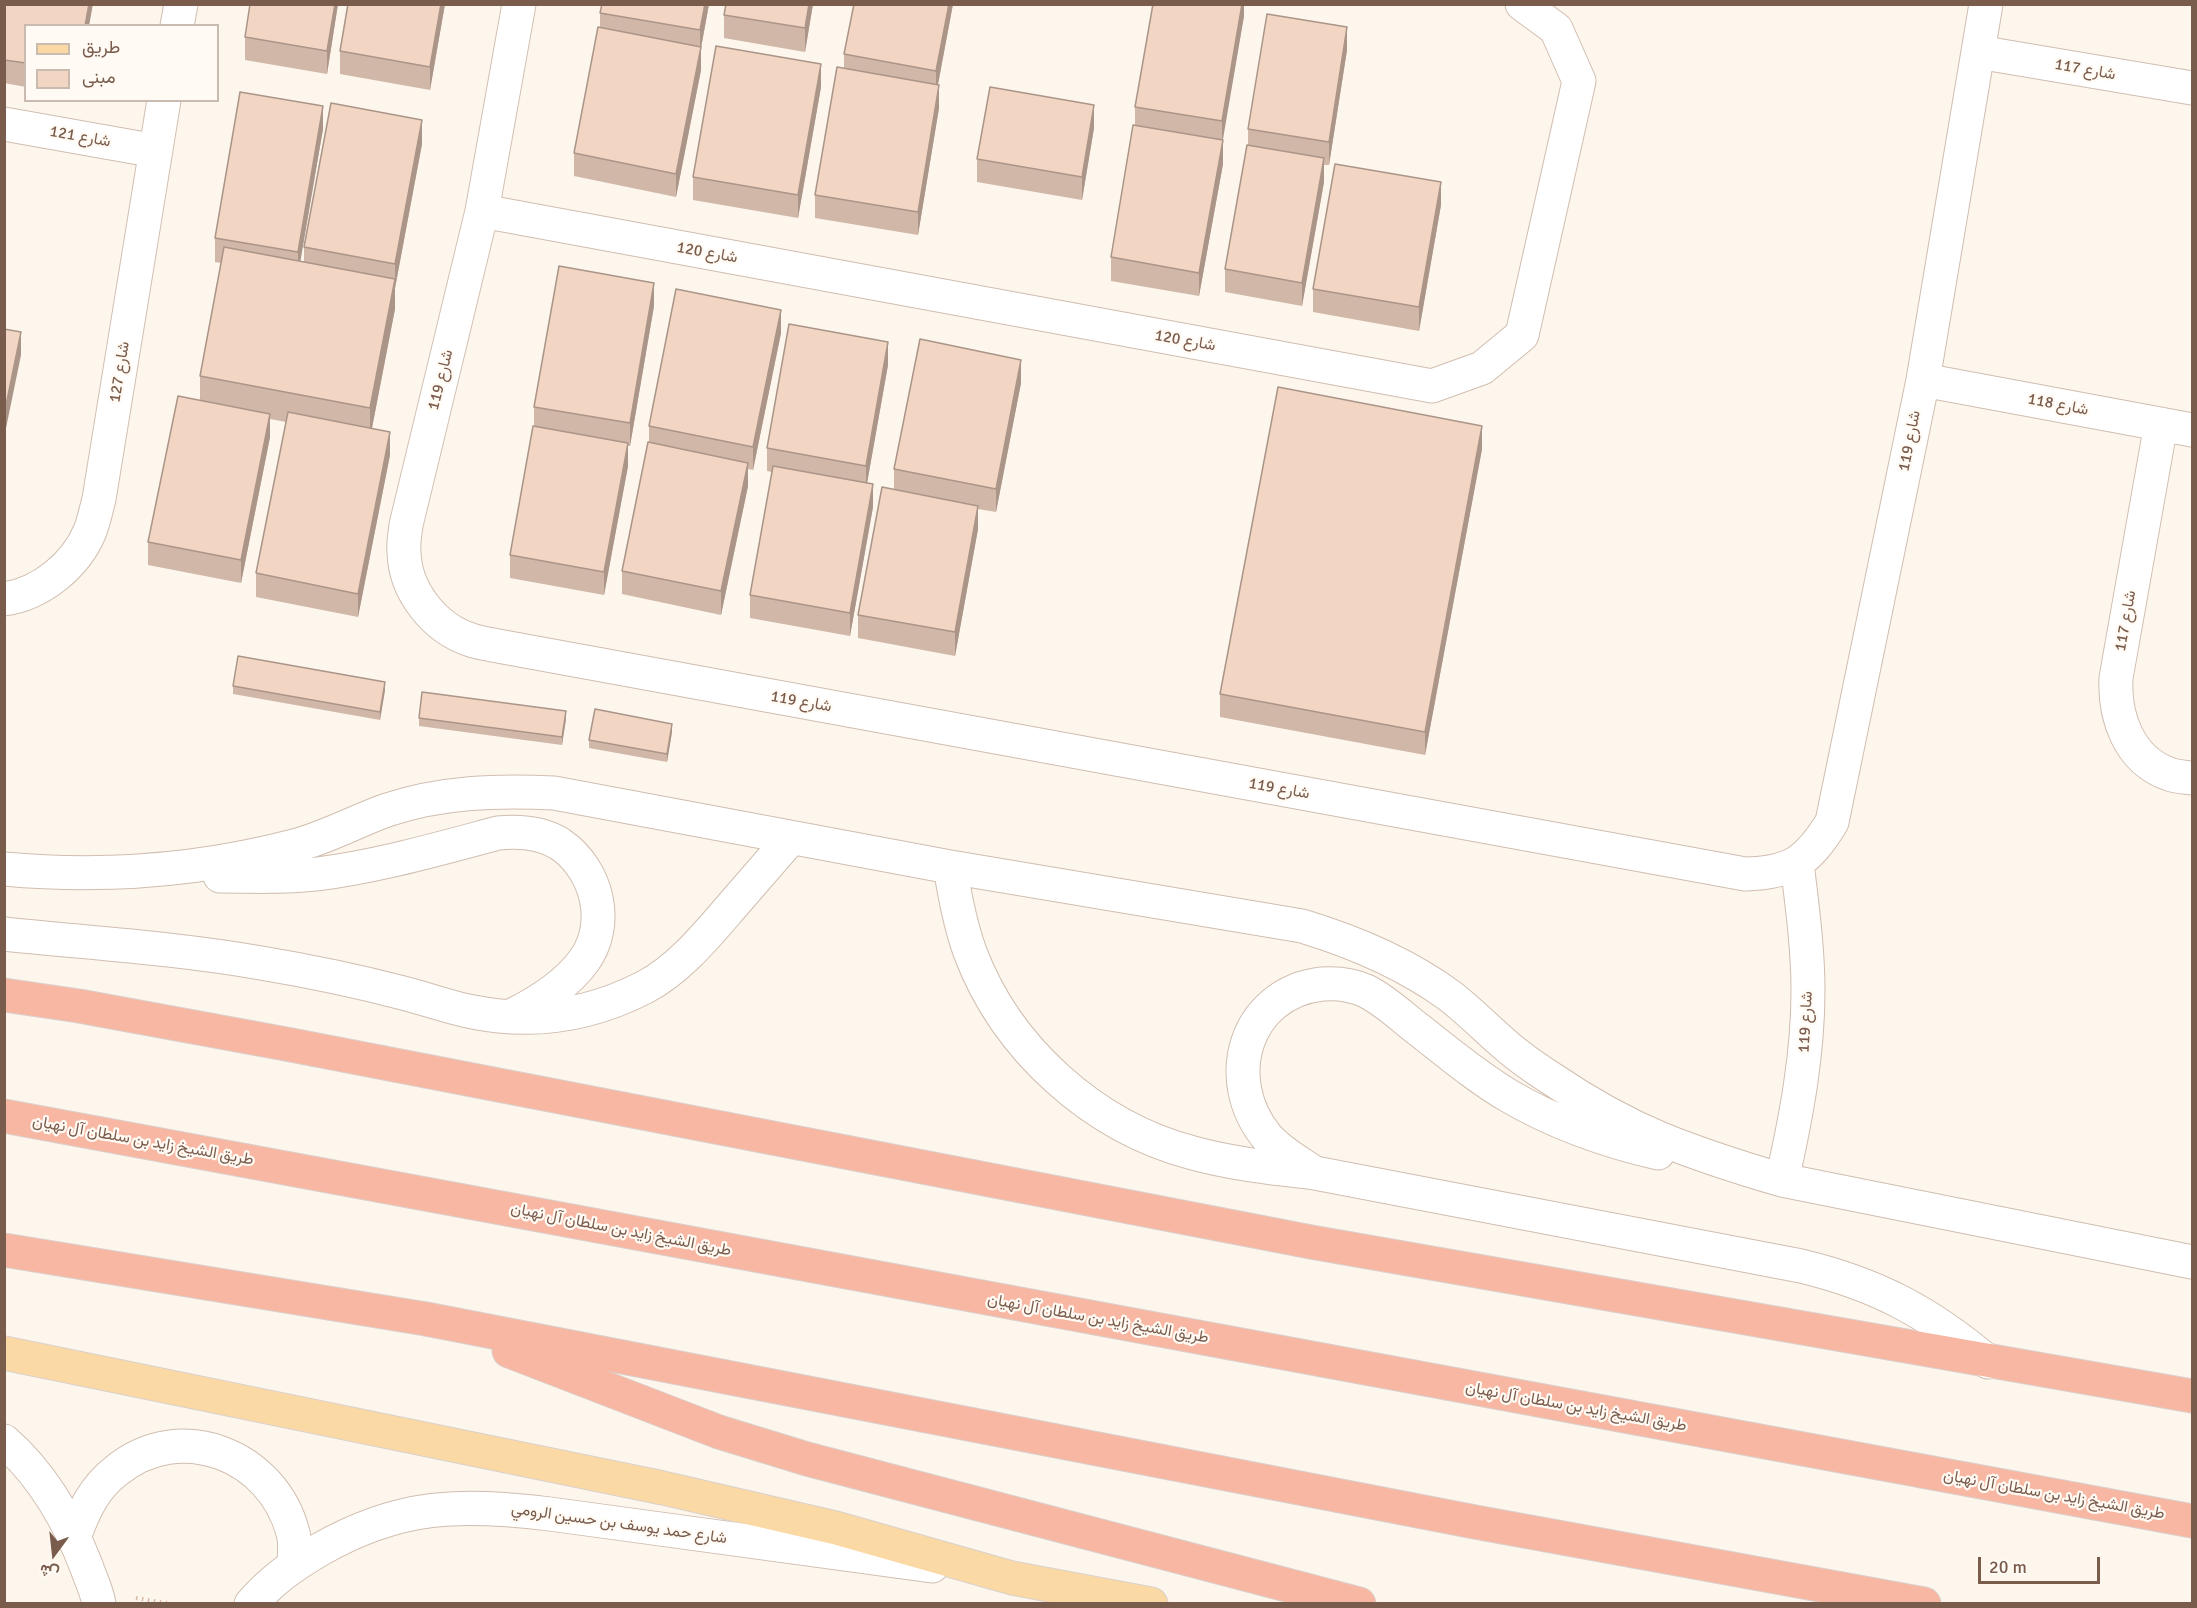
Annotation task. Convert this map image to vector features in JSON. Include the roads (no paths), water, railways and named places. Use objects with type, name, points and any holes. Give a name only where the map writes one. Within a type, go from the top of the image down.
[{"type":"highway","points":[[4,995],[79,1006],[286,1044],[1311,1242],[2192,1396]]},
{"type":"highway","name":"طريق الشيخ زايد بن سلطان آل نهيان","points":[[4,1116],[2193,1521]]},
{"type":"highway","points":[[4,1250],[426,1319],[1475,1522],[1924,1604]]},
{"type":"highway","points":[[426,1319],[719,1432],[796,1456],[1359,1604]]},
{"type":"main road","points":[[4,1353],[710,1498],[836,1528],[1012,1578],[1151,1604]]},
{"type":"street","points":[[177,24],[181,4]]},
{"type":"street","name":"شارع 119","points":[[519,4],[482,211],[406,525],[404,553],[410,581],[424,607],[444,627],[470,640],[1745,874],[1772,874],[1797,863],[1818,845],[1832,822],[1923,380],[1986,4]]},
{"type":"street","name":"شارع 120","points":[[482,211],[1432,386],[1482,368],[1522,335],[1579,81],[1556,29],[1522,4]]},
{"type":"street","name":"شارع 117","points":[[1978,52],[2193,88]]},
{"type":"street","name":"شارع 127","points":[[4,599],[15,597],[46,583],[72,561],[90,532],[99,500],[165,102]]},
{"type":"street","name":"شارع 121","points":[[4,124],[156,151]]},
{"type":"street","name":"شارع 118","points":[[1923,380],[2177,427]]},
{"type":"street","name":"شارع 117","points":[[2177,427],[2116,678],[2115,699],[2119,719],[2127,737],[2138,752],[2152,765],[2169,774],[2193,778]]},
{"type":"street","points":[[4,869],[106,874],[170,870],[234,860],[297,846],[389,810],[436,798],[515,791],[554,793],[790,839],[1302,926],[1343,938],[1419,975],[1477,1018],[1502,1043],[1552,1079],[1604,1110],[1659,1138],[1719,1161],[1782,1180],[2193,1262]]},
{"type":"street","points":[[170,870],[218,876],[266,877],[315,874],[362,868],[498,833],[519,831],[540,835],[559,844],[576,858],[588,874],[595,891],[598,910],[597,928],[592,946],[583,962],[571,975],[538,1002],[508,1017]]},
{"type":"street","points":[[4,934],[156,948],[262,963],[333,976],[472,1012],[508,1017],[544,1017],[579,1012],[614,1001],[647,986],[703,940],[790,839]]},
{"type":"street","name":"شارع 119","points":[[1782,1180],[1796,1118],[1804,1055],[1808,991],[1805,927],[1797,863]]},
{"type":"street","points":[[950,867],[957,911],[970,952],[989,993],[1013,1030],[1041,1063],[1074,1093],[1110,1118],[1149,1138],[1191,1153],[1234,1162],[1314,1173],[1789,1263],[1836,1274],[1901,1301],[1961,1339],[1988,1362]]},
{"type":"street","points":[[1314,1173],[1285,1154],[1267,1136],[1248,1102],[1244,1091],[1242,1070],[1245,1049],[1253,1029],[1266,1011],[1282,998],[1302,988],[1322,984],[1344,984],[1365,991],[1384,1002],[1472,1071],[1509,1096],[1548,1117],[1590,1134],[1632,1147],[1675,1156],[1719,1161]]},
{"type":"street","points":[[4,1441],[33,1471],[75,1535],[99,1604]]},
{"type":"street","points":[[75,1535],[88,1503],[98,1489],[116,1470],[137,1457],[162,1449],[213,1450],[236,1459],[257,1472],[274,1491],[287,1512],[294,1536],[294,1565]]},
{"type":"street","name":"شارع حمد يوسف بن حسين الرومي","points":[[251,1604],[278,1575],[349,1533],[385,1520],[423,1511],[465,1507],[549,1514],[1012,1578]]}]
